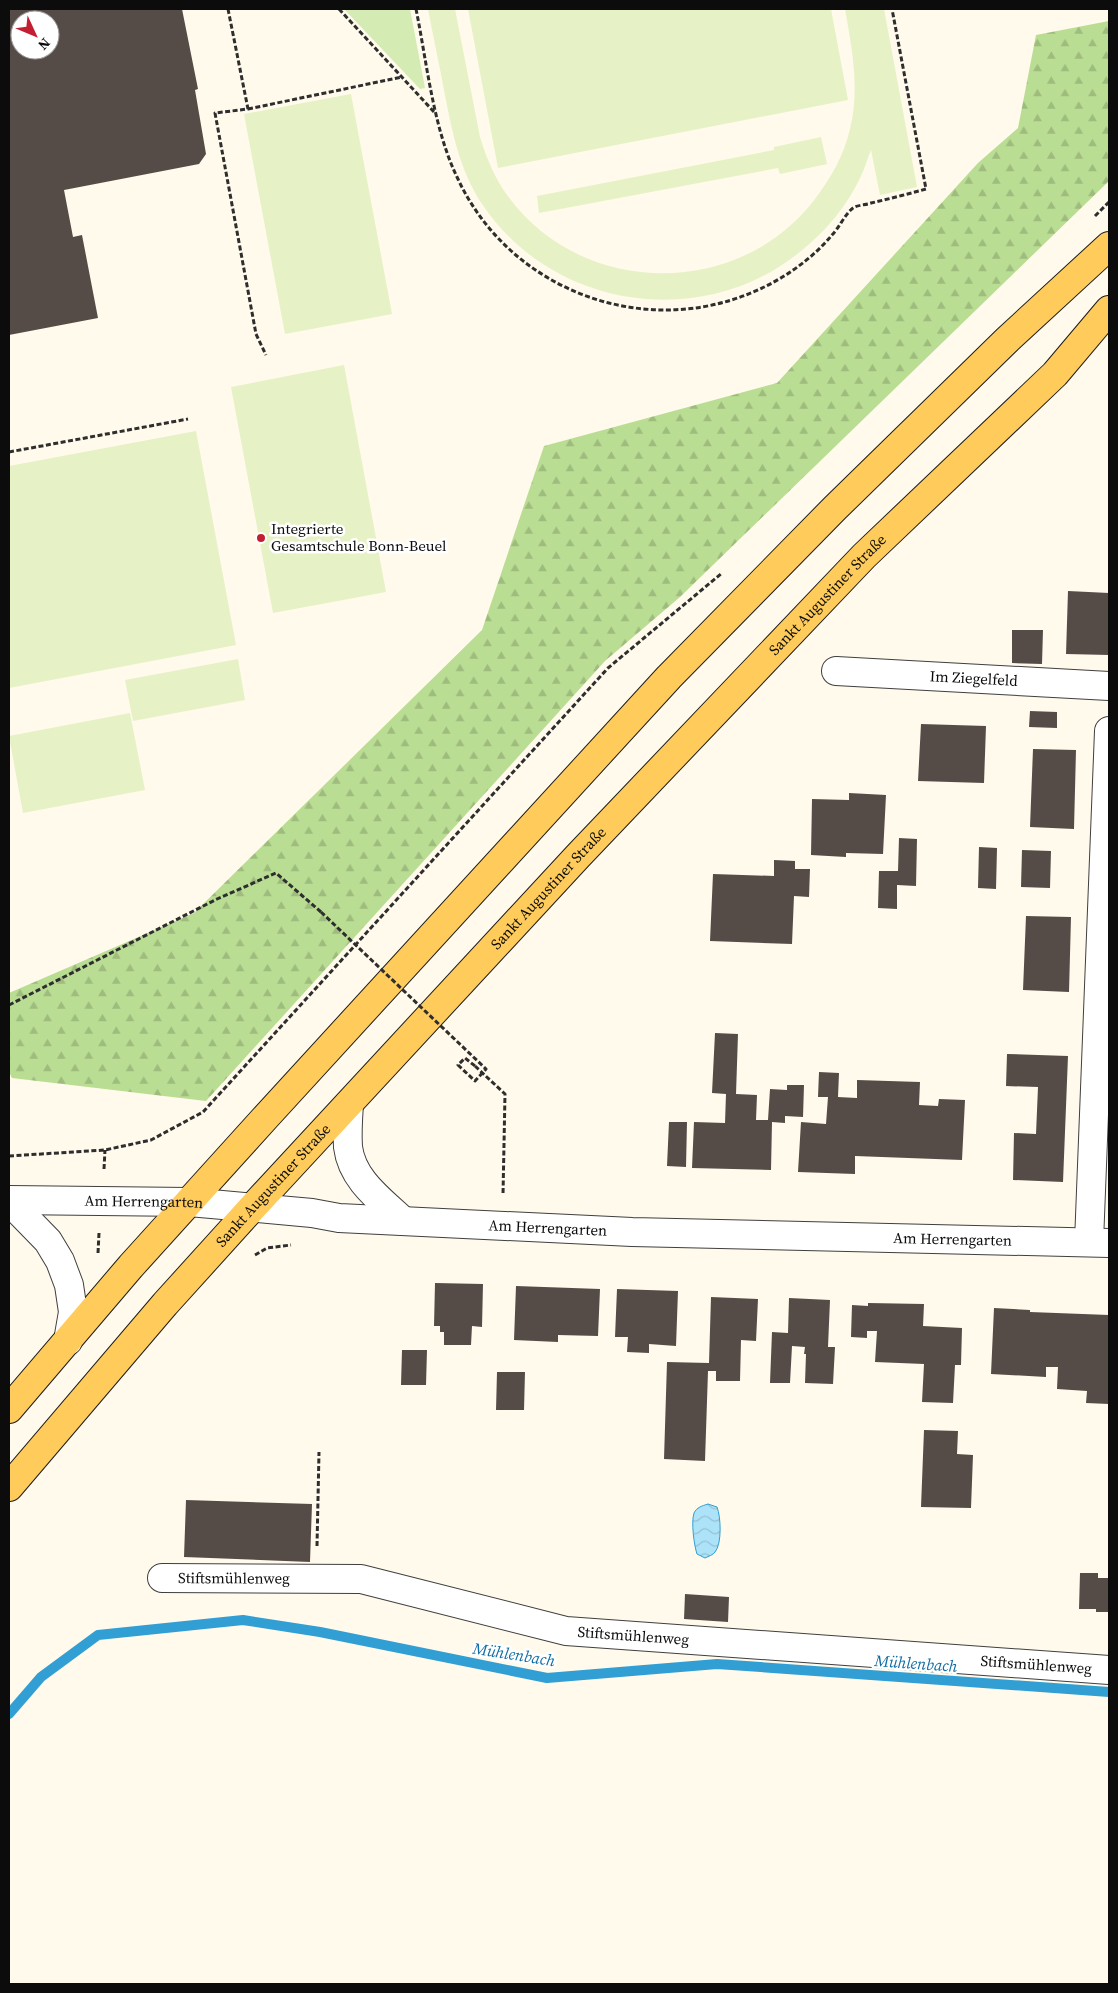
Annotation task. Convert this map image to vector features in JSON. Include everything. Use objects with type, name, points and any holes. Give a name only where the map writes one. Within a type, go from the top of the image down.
[{"type":"main road","points":[[9,1409],[131,1266],[669,677],[849,494],[1008,339],[1109,246]]},
{"type":"main road","name":"Sankt Augustiner Straße","points":[[9,1487],[159,1312],[251,1209],[578,856],[857,564],[1055,374],[1109,310]]},
{"type":"street","name":"Im Ziegelfeld","points":[[836,671],[1109,686]]},
{"type":"street","name":"Am Herrengarten","points":[[9,1201],[189,1202],[339,1218],[632,1232],[1099,1242],[1109,732]]},
{"type":"street","points":[[349,1104],[348,1148],[360,1179],[403,1221]]},
{"type":"street","points":[[9,1201],[48,1241],[60,1261],[69,1285],[74,1312],[68,1341]]},
{"type":"street","name":"Stiftsmühlenweg","points":[[162,1578],[360,1579],[566,1632],[1109,1670]]},
{"type":"path","points":[[228,9],[248,109]]},
{"type":"path","points":[[339,9],[437,114]]},
{"type":"path","points":[[416,9],[437,114],[448,156],[468,198],[487,224],[524,262],[554,282],[608,304],[662,310],[689,309],[729,301],[759,289],[781,278],[811,256],[832,236],[853,208],[926,189],[892,9]]},
{"type":"path","points":[[266,355],[256,334],[215,113],[248,109],[402,77]]},
{"type":"path","points":[[1088,222],[1109,202]]},
{"type":"path","points":[[9,452],[188,419]]},
{"type":"path","points":[[9,1156],[105,1150],[150,1140],[203,1112],[608,668],[729,568]]},
{"type":"path","points":[[9,1005],[217,899],[276,873],[321,912],[486,1069],[475,1081],[458,1065],[465,1058],[475,1066],[505,1094],[502,1226]]},
{"type":"path","points":[[104,1168],[105,1150]]},
{"type":"path","points":[[254,1256],[267,1248],[297,1245]]},
{"type":"path","points":[[317,1579],[319,1452]]},
{"type":"green space","points":[[344,9],[410,9],[425,88],[420,89]]},
{"type":"green space","points":[[428,9],[455,9],[480,137],[489,162],[501,186],[531,223],[568,249],[610,266],[655,273],[699,270],[742,256],[782,233],[815,199],[841,157],[853,114],[854,69],[845,9],[884,9],[917,187],[880,195],[871,150],[855,188],[835,218],[819,236],[801,251],[762,277],[720,293],[675,299],[631,297],[588,286],[548,267],[512,239],[482,204],[474,191],[467,177],[453,135]]},
{"type":"green space","points":[[468,9],[831,9],[848,100],[498,168]]},
{"type":"green space","points":[[1109,21],[1109,181],[680,597],[605,661],[206,1101],[12,1078],[9,1072],[9,993],[194,913],[482,630],[544,446],[777,383],[978,163],[1018,128],[1036,35]]},
{"type":"green space","points":[[351,94],[392,314],[285,334],[244,114]]},
{"type":"green space","points":[[821,137],[827,164],[780,174],[778,168],[539,213],[537,196],[774,150],[774,147]]},
{"type":"green space","points":[[344,365],[386,592],[273,613],[231,387]]},
{"type":"green space","points":[[196,431],[236,645],[9,688],[9,466]]},
{"type":"green space","points":[[238,659],[245,700],[133,721],[125,680]]},
{"type":"green space","points":[[130,713],[145,790],[23,813],[9,736]]},
{"type":"water","points":[[708,1504],[717,1507],[720,1537],[715,1552],[705,1558],[697,1554],[693,1522],[695,1511]]},
{"type":"building","points":[[9,9],[182,9],[198,89],[195,90],[206,154],[199,164],[64,190],[73,237],[82,235],[98,318],[9,335]]},
{"type":"building","points":[[1068,591],[1109,593],[1109,655],[1066,654]]},
{"type":"building","points":[[1012,630],[1043,630],[1042,664],[1012,663]]},
{"type":"building","points":[[1030,711],[1057,712],[1057,728],[1029,727]]},
{"type":"building","points":[[921,724],[986,726],[984,783],[918,781]]},
{"type":"building","points":[[1033,749],[1076,750],[1074,829],[1030,827]]},
{"type":"building","points":[[849,793],[886,795],[883,854],[846,853],[846,857],[811,855],[812,799],[849,800]]},
{"type":"building","points":[[899,838],[917,839],[916,886],[897,885],[897,909],[878,908],[879,871],[898,871]]},
{"type":"building","points":[[979,847],[997,848],[996,889],[978,888]]},
{"type":"building","points":[[1022,850],[1051,851],[1050,888],[1021,887]]},
{"type":"building","points":[[774,860],[795,861],[795,869],[810,869],[809,897],[794,896],[792,944],[710,941],[713,874],[774,876]]},
{"type":"building","points":[[1026,916],[1071,917],[1069,992],[1023,990]]},
{"type":"building","points":[[715,1033],[738,1034],[736,1094],[757,1095],[756,1120],[768,1120],[770,1089],[787,1090],[787,1085],[804,1085],[803,1117],[785,1116],[785,1123],[772,1122],[771,1170],[692,1168],[694,1122],[725,1123],[726,1094],[712,1093]]},
{"type":"building","points":[[1007,1054],[1068,1056],[1063,1182],[1013,1180],[1014,1133],[1036,1134],[1038,1087],[1006,1086]]},
{"type":"building","points":[[819,1072],[839,1073],[838,1097],[857,1098],[857,1080],[920,1082],[919,1105],[938,1106],[939,1099],[965,1100],[962,1160],[855,1156],[855,1174],[798,1172],[801,1122],[826,1124],[828,1097],[818,1097]]},
{"type":"building","points":[[669,1122],[687,1122],[686,1167],[667,1166]]},
{"type":"building","points":[[435,1283],[483,1284],[482,1327],[472,1326],[471,1345],[444,1345],[444,1332],[440,1332],[440,1326],[434,1326]]},
{"type":"building","points":[[516,1286],[600,1289],[598,1336],[558,1335],[558,1342],[514,1340]]},
{"type":"building","points":[[617,1289],[678,1291],[676,1346],[649,1344],[649,1353],[627,1352],[628,1337],[615,1337]]},
{"type":"building","points":[[711,1297],[758,1299],[756,1341],[741,1340],[740,1381],[716,1381],[716,1371],[708,1371],[705,1461],[664,1459],[667,1362],[709,1363]]},
{"type":"building","points":[[789,1298],[830,1300],[828,1347],[835,1347],[833,1384],[805,1383],[805,1347],[792,1346],[790,1383],[770,1383],[772,1332],[788,1333]]},
{"type":"building","points":[[868,1303],[924,1304],[923,1326],[962,1328],[961,1365],[955,1365],[953,1403],[922,1402],[924,1364],[875,1362],[877,1331],[867,1331],[867,1338],[851,1337],[852,1305],[868,1306]]},
{"type":"building","points":[[994,1308],[1030,1310],[1030,1312],[1109,1315],[1109,1404],[1086,1403],[1087,1391],[1057,1389],[1058,1367],[1046,1367],[1046,1377],[991,1374]]},
{"type":"building","points":[[402,1350],[427,1350],[426,1385],[401,1385]]},
{"type":"building","points":[[497,1372],[525,1372],[524,1410],[496,1410]]},
{"type":"building","points":[[924,1430],[958,1431],[957,1454],[973,1455],[971,1508],[921,1507]]},
{"type":"building","points":[[186,1500],[312,1504],[310,1562],[184,1557]]},
{"type":"building","points":[[1080,1573],[1098,1573],[1098,1578],[1109,1578],[1109,1612],[1096,1612],[1096,1609],[1079,1609]]},
{"type":"building","points":[[685,1594],[729,1597],[728,1622],[684,1619]]},
{"type":"waterway","name":"Mühlenbach","points":[[9,1714],[41,1677],[98,1635],[243,1620],[320,1632],[547,1678],[717,1664],[1109,1692]]},
{"type":"place","name":"Integrierte Gesamtschule Bonn-Beuel","points":[[261,538]]}]
